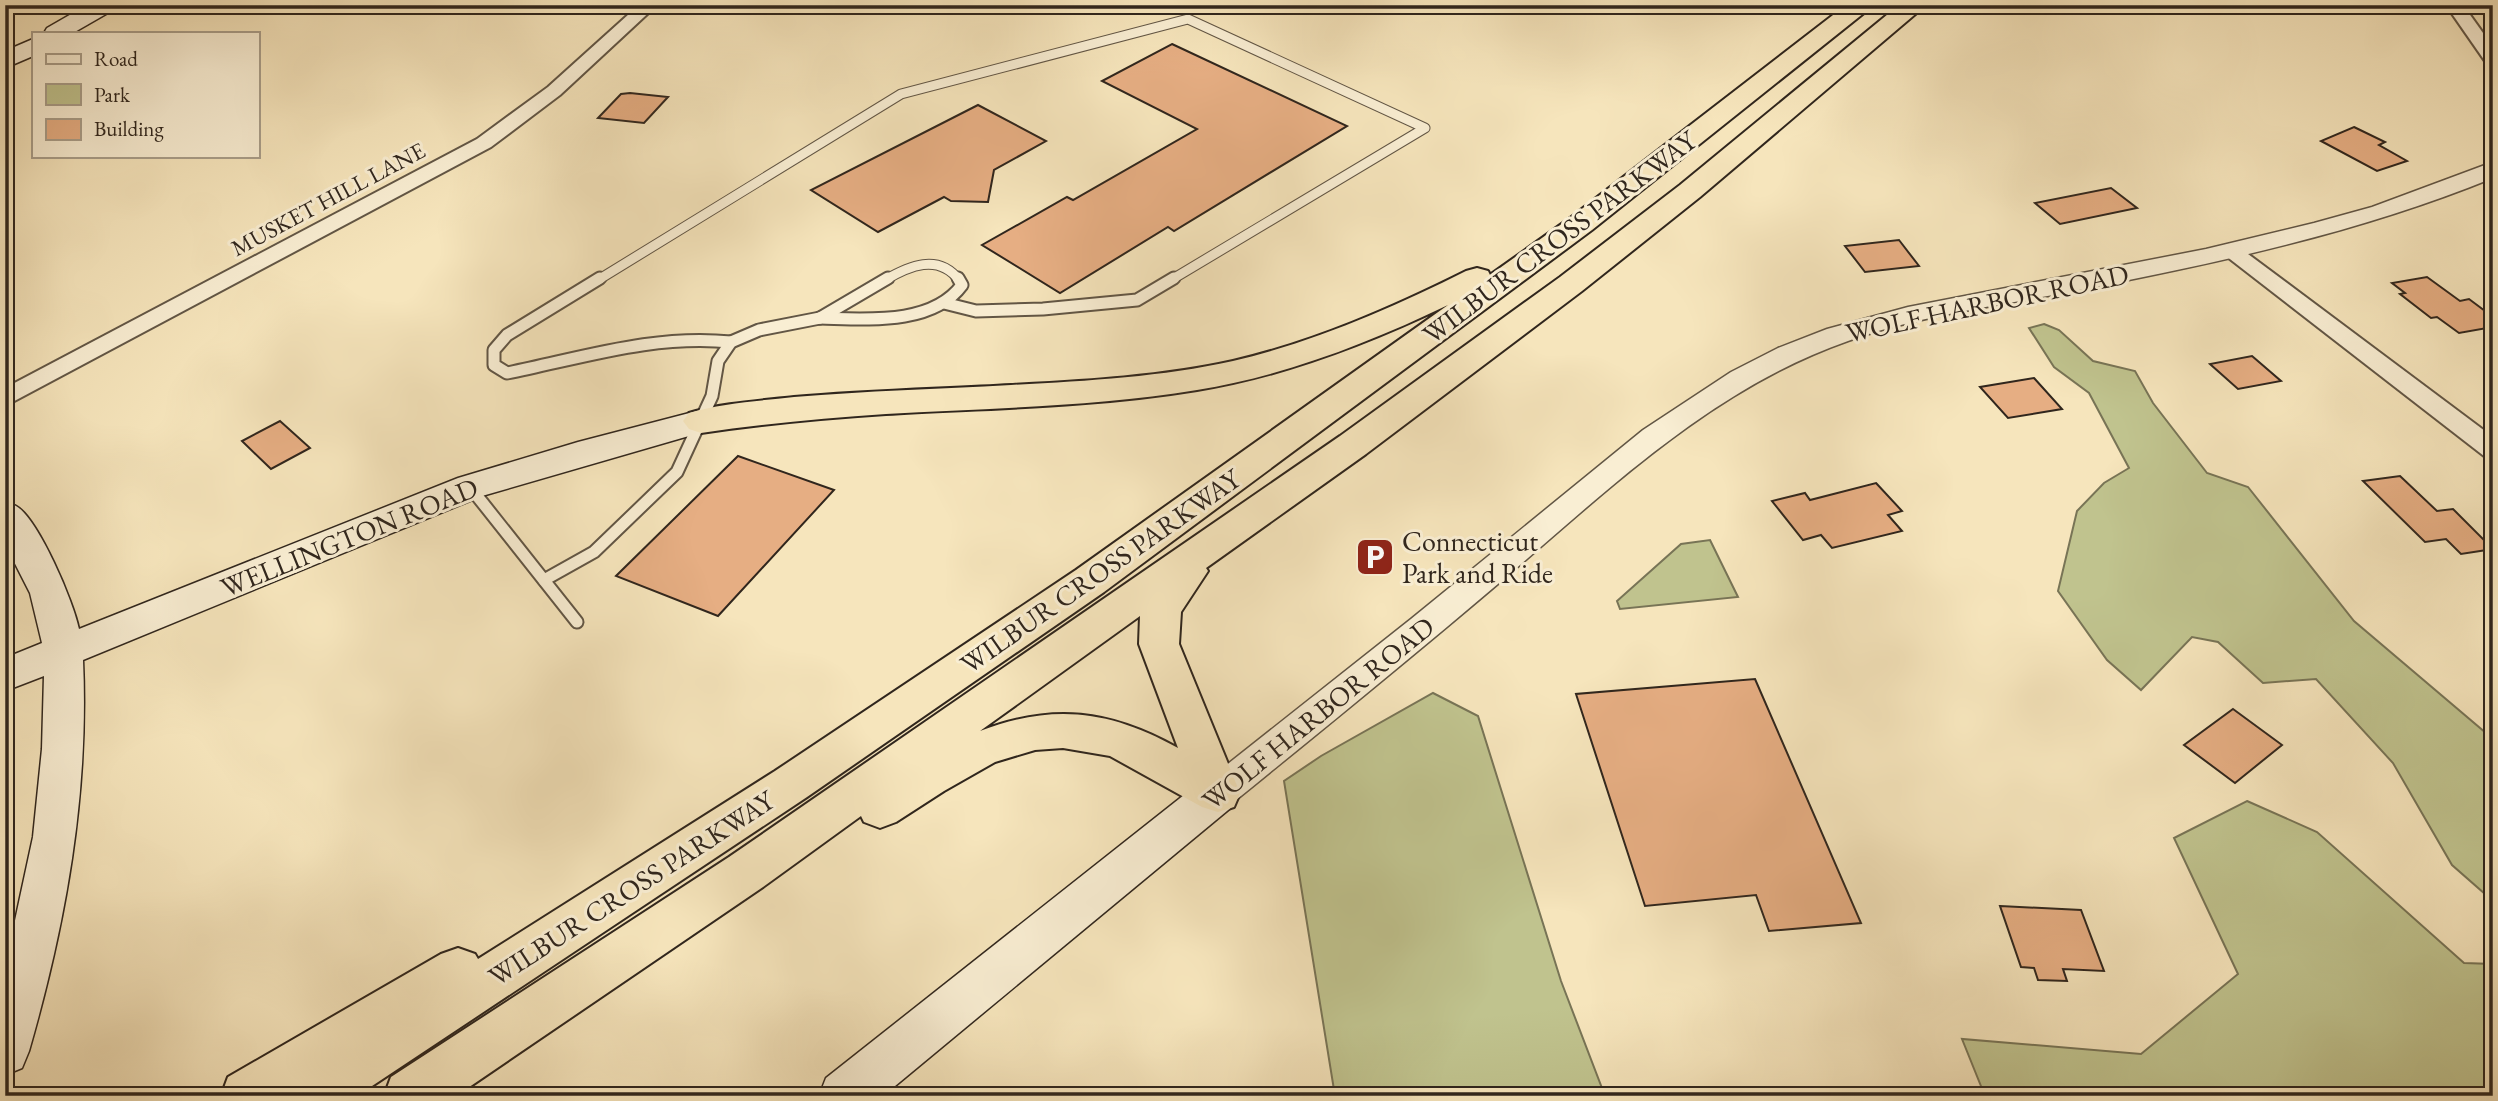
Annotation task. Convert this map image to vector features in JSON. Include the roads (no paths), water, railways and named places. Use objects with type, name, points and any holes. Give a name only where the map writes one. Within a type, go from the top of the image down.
[{"type":"highway","name":"WILBUR CROSS PARKWAY","points":[[310,1096],[900,711],[1121,559],[1581,224],[1862,5]]},
{"type":"highway","name":"WILBUR CROSS PARKWAY","points":[[410,1096],[746,872],[1204,551],[1571,284],[1690,191],[1914,5]]},
{"type":"highway","points":[[701,421],[843,407],[1168,383],[1234,371],[1312,347],[1455,290],[1581,224]]},
{"type":"highway","points":[[1204,551],[1170,594],[1160,611],[1157,626],[1164,661],[1218,793]]},
{"type":"highway","points":[[247,1096],[900,711]]},
{"type":"highway","points":[[746,872],[847,829],[958,761],[991,746],[1030,734],[1072,730],[1119,741],[1151,755],[1218,793]]},
{"type":"main road","points":[[58,32],[105,5]]},
{"type":"main road","points":[[5,61],[32,47]]},
{"type":"main road","name":"WELLINGTON ROAD","points":[[5,675],[470,487],[556,460],[701,421]]},
{"type":"main road","points":[[5,516],[30,553],[58,619],[63,651],[64,726],[57,827],[41,923],[5,1051]]},
{"type":"main road","name":"WOLF HARBOR ROAD","points":[[844,1096],[1218,793]]},
{"type":"street","name":"MUSKET HILL LANE","points":[[5,398],[484,143],[554,91],[649,5]]},
{"type":"street","points":[[2454,5],[2493,60]]},
{"type":"street","name":"WOLF HARBOR ROAD","points":[[1218,793],[1462,597],[1618,465],[1690,412],[1777,361],[1836,335],[1915,314],[2233,251],[2389,211],[2493,169]]},
{"type":"street","points":[[2233,251],[2493,450]]},
{"type":"lane","points":[[731,342],[715,339],[684,340],[507,373],[494,365],[494,350],[507,335],[901,94],[1188,19],[1425,128],[1137,300],[1043,309],[976,311],[944,303]]},
{"type":"lane","points":[[544,580],[594,552],[677,472],[712,396],[718,361],[731,342],[759,330],[820,318],[864,320],[912,314],[944,303],[959,294],[962,285],[958,275],[936,264],[920,263],[908,266],[820,318]]},
{"type":"lane","points":[[470,487],[577,622]]},
{"type":"place","name":"Connecticut Park and Ride","points":[[1375,557]]}]
